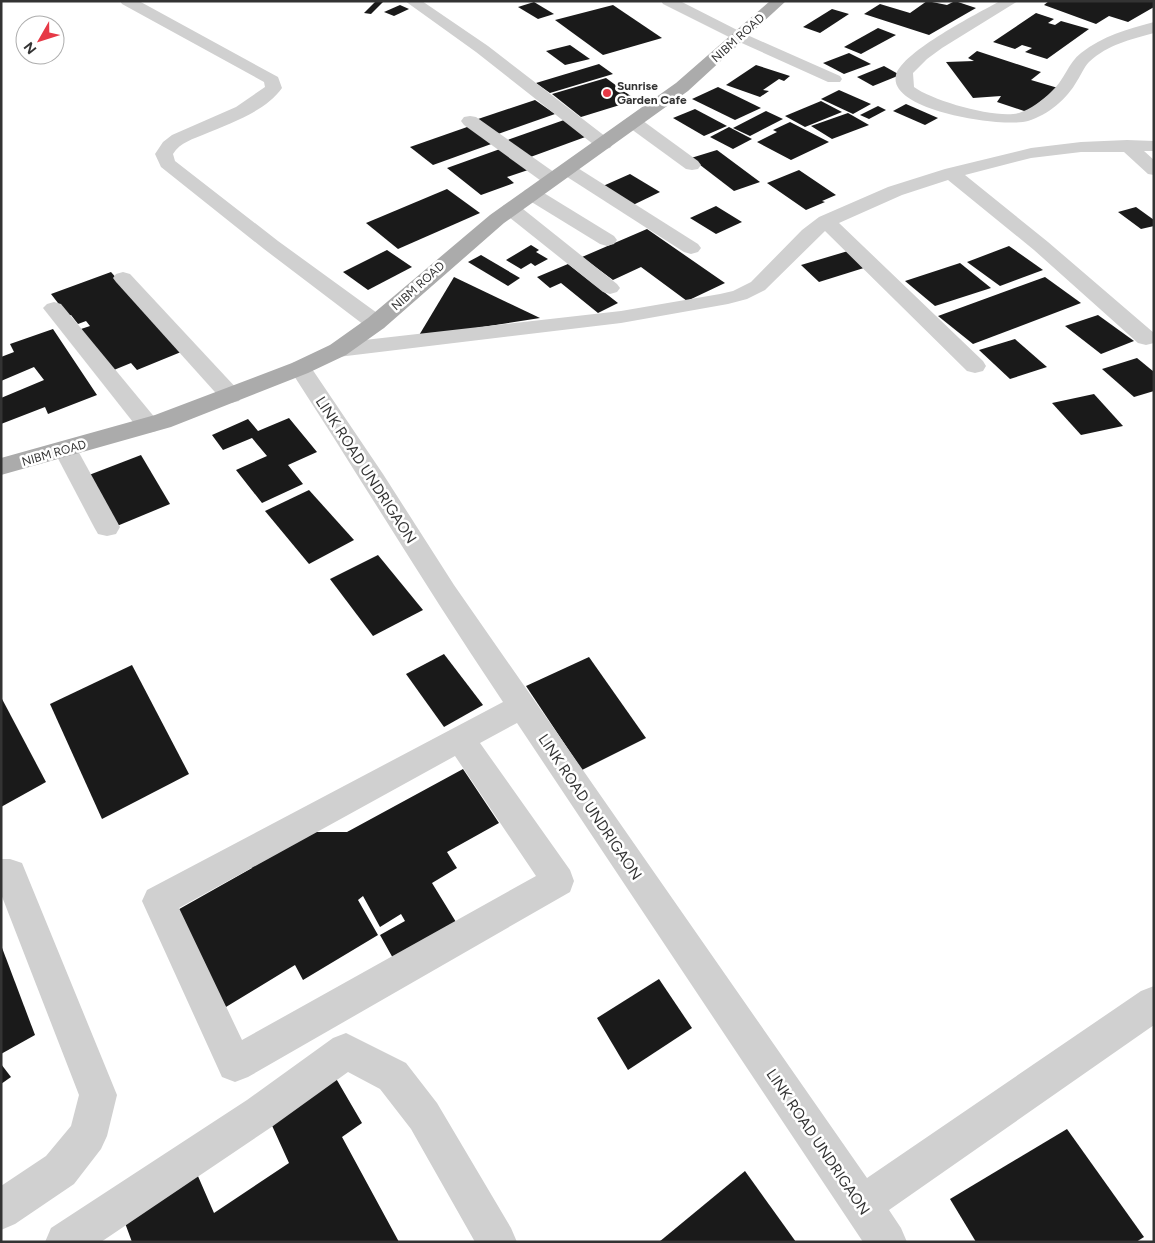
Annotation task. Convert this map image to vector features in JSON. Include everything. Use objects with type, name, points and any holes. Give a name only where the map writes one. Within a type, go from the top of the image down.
[{"type":"main road","name":"NIBM ROAD","points":[[1,468],[148,426],[231,396],[300,368],[338,350],[376,323],[453,254],[510,209],[682,87],[779,1]]},
{"type":"street","points":[[127,1],[263,74],[272,80],[274,88],[269,94],[255,103],[178,139],[169,146],[164,154],[167,163],[264,240],[376,323]]},
{"type":"street","points":[[412,1],[482,49],[604,144]]},
{"type":"street","points":[[668,1],[740,37],[834,78]]},
{"type":"street","points":[[1011,1],[960,30],[920,57],[905,71],[903,82],[908,91],[947,107],[976,116],[1020,118],[1035,112],[1065,87],[1083,60],[1122,35],[1145,31],[1154,27]]},
{"type":"street","points":[[470,121],[559,174],[691,248]]},
{"type":"street","points":[[633,122],[692,165]]},
{"type":"street","points":[[1127,145],[1154,170]]},
{"type":"street","points":[[338,350],[621,317],[721,300],[740,295],[758,286],[809,234],[826,221],[859,205],[895,191],[951,174],[1039,152],[1081,147],[1154,146]]},
{"type":"street","points":[[951,174],[1041,246],[1146,338]]},
{"type":"street","points":[[532,194],[607,240]]},
{"type":"street","points":[[510,209],[610,288]]},
{"type":"street","points":[[826,221],[975,366]]},
{"type":"street","points":[[123,278],[231,396]]},
{"type":"street","points":[[54,308],[148,426]]},
{"type":"street","name":"LINK ROAD UNDRIGAON","points":[[300,368],[374,480],[444,592],[887,1242]]},
{"type":"street","points":[[65,450],[107,527]]},
{"type":"street","points":[[460,739],[558,882],[235,1064],[159,901],[521,706]]},
{"type":"street","points":[[1,874],[10,874],[98,1095],[88,1136],[60,1170],[1,1210]]},
{"type":"street","points":[[862,1205],[1154,1004]]},
{"type":"street","points":[[67,1241],[260,1113],[346,1051],[393,1076],[424,1116],[496,1242]]},
{"type":"building","points":[[376,1],[384,1],[371,14],[364,13]]},
{"type":"building","points":[[927,1],[947,5],[955,1],[976,8],[929,35],[864,14],[880,4],[910,13]]},
{"type":"building","points":[[1049,1],[1154,1],[1154,7],[1128,22],[1109,16],[1096,24],[1044,5]]},
{"type":"building","points":[[534,2],[554,14],[538,19],[518,7]]},
{"type":"building","points":[[400,5],[409,9],[394,16],[384,12]]},
{"type":"building","points":[[613,5],[662,38],[603,55],[555,20]]},
{"type":"building","points":[[832,9],[849,14],[820,33],[803,27]]},
{"type":"building","points":[[1036,13],[1054,19],[1048,23],[1055,25],[1061,21],[1089,29],[1047,59],[1025,52],[1032,48],[1022,45],[1015,49],[993,42]]},
{"type":"building","points":[[878,28],[896,35],[861,54],[844,47]]},
{"type":"building","points":[[570,45],[590,59],[565,65],[546,51]]},
{"type":"building","points":[[977,51],[1041,72],[1031,80],[1058,88],[1027,112],[997,102],[1001,96],[973,98],[946,62],[974,61],[968,58]]},
{"type":"building","points":[[849,53],[871,64],[844,74],[823,63]]},
{"type":"building","points":[[599,64],[613,74],[550,93],[536,83]]},
{"type":"building","points":[[756,65],[790,76],[784,81],[779,79],[763,90],[769,91],[760,97],[726,85]]},
{"type":"building","points":[[884,66],[900,75],[873,86],[857,77]]},
{"type":"building","points":[[606,78],[636,100],[581,117],[552,94]]},
{"type":"building","points":[[718,87],[761,108],[735,120],[692,99]]},
{"type":"building","points":[[839,90],[871,104],[853,114],[821,99]]},
{"type":"building","points":[[535,100],[555,114],[498,134],[478,119]]},
{"type":"building","points":[[821,101],[842,112],[805,127],[785,116]]},
{"type":"building","points":[[906,104],[938,118],[925,125],[893,111]]},
{"type":"building","points":[[878,106],[886,110],[869,119],[860,115]]},
{"type":"building","points":[[695,109],[727,126],[704,136],[673,118]]},
{"type":"building","points":[[766,111],[783,119],[750,136],[733,128]]},
{"type":"building","points":[[848,113],[869,125],[832,139],[811,126]]},
{"type":"building","points":[[564,120],[588,136],[525,159],[502,142]]},
{"type":"building","points":[[790,122],[829,142],[791,160],[757,142],[777,132],[773,130]]},
{"type":"building","points":[[470,126],[494,143],[433,165],[410,147]]},
{"type":"building","points":[[729,127],[752,139],[733,149],[710,137]]},
{"type":"building","points":[[500,149],[528,170],[507,177],[514,183],[481,195],[447,168]]},
{"type":"building","points":[[717,150],[760,182],[734,191],[691,158]]},
{"type":"building","points":[[799,170],[836,195],[806,210],[767,183]]},
{"type":"building","points":[[630,174],[660,192],[633,205],[603,186]]},
{"type":"building","points":[[447,189],[480,213],[398,249],[366,223]]},
{"type":"building","points":[[716,206],[742,222],[716,234],[690,218]]},
{"type":"building","points":[[1136,207],[1154,220],[1154,226],[1141,229],[1118,212]]},
{"type":"building","points":[[647,229],[725,283],[687,301],[641,267],[613,280],[582,257]]},
{"type":"building","points":[[531,245],[539,250],[536,252],[548,259],[535,266],[531,263],[521,269],[506,260]]},
{"type":"building","points":[[1009,246],[1043,270],[1000,286],[967,262]]},
{"type":"building","points":[[387,250],[412,267],[368,290],[343,272]]},
{"type":"building","points":[[848,251],[867,267],[819,282],[801,265]]},
{"type":"building","points":[[481,255],[520,278],[508,286],[468,262]]},
{"type":"building","points":[[960,263],[991,288],[935,306],[905,281]]},
{"type":"building","points":[[568,264],[618,303],[598,313],[561,283],[550,288],[537,277]]},
{"type":"building","points":[[111,272],[181,352],[137,370],[131,363],[109,372],[81,329],[90,326],[86,321],[78,324],[71,315],[68,316],[51,294]]},
{"type":"building","points":[[454,277],[540,318],[418,337]]},
{"type":"building","points":[[1045,277],[1081,303],[973,344],[938,316]]},
{"type":"building","points":[[1098,315],[1134,341],[1101,354],[1065,326]]},
{"type":"building","points":[[53,329],[97,395],[48,414],[45,407],[1,424],[1,398],[44,380],[34,367],[1,381],[1,357],[14,352],[10,344]]},
{"type":"building","points":[[1015,339],[1047,367],[1010,379],[979,350]]},
{"type":"building","points":[[1137,358],[1154,372],[1154,391],[1134,397],[1102,369]]},
{"type":"building","points":[[1094,394],[1123,426],[1081,435],[1052,403]]},
{"type":"building","points":[[289,418],[317,452],[288,465],[303,484],[262,503],[236,470],[267,456],[252,438],[223,450],[212,435],[248,419],[258,431]]},
{"type":"building","points":[[141,455],[170,504],[117,526],[89,475]]},
{"type":"building","points":[[309,490],[354,540],[309,564],[265,511]]},
{"type":"building","points":[[378,555],[423,610],[373,636],[330,579]]},
{"type":"building","points":[[444,654],[483,705],[444,727],[406,674]]},
{"type":"building","points":[[589,657],[646,738],[582,770],[526,686]]},
{"type":"building","points":[[132,665],[189,774],[102,819],[50,704]]},
{"type":"building","points":[[1,697],[46,782],[1,807]]},
{"type":"building","points":[[463,769],[499,823],[447,852],[457,868],[432,883],[456,922],[394,960],[380,935],[405,921],[401,914],[380,927],[363,896],[358,900],[378,935],[303,980],[295,965],[221,1010],[174,912],[252,868],[248,862],[301,832],[347,832]]},
{"type":"building","points":[[1,945],[35,1035],[1,1054]]},
{"type":"building","points":[[659,979],[692,1028],[628,1070],[597,1018]]},
{"type":"building","points":[[1,1064],[11,1077],[1,1084]]},
{"type":"building","points":[[334,1075],[362,1123],[342,1137],[399,1242],[132,1242],[122,1215],[194,1167],[214,1213],[289,1163],[269,1119]]},
{"type":"building","points":[[1067,1129],[1144,1237],[1136,1242],[976,1242],[950,1199]]},
{"type":"building","points":[[745,1171],[796,1242],[659,1242]]},
{"type":"place","name":"Sunrise Garden Cafe","points":[[607,93]]}]
